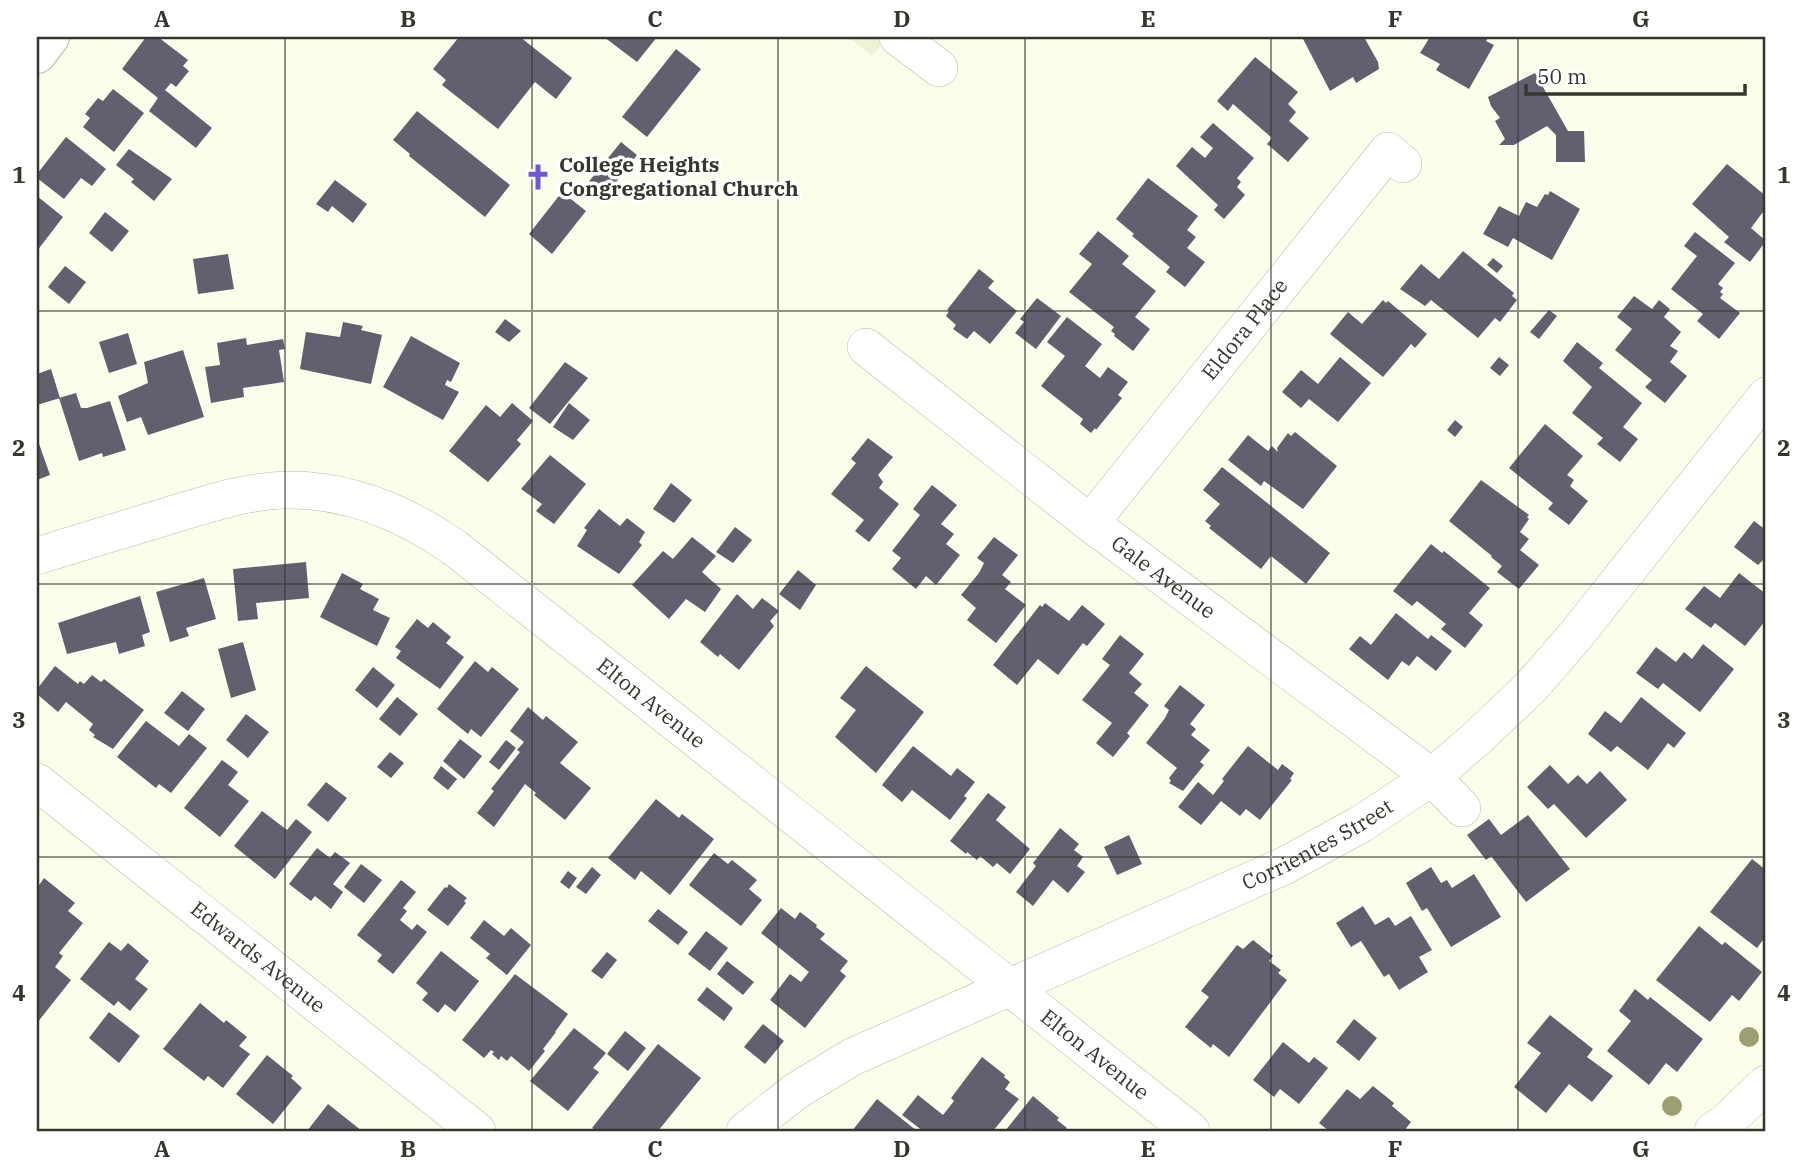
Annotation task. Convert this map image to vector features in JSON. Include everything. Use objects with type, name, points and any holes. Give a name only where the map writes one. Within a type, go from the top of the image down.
[{"type":"main road","points":[[37,54],[50,37]]},
{"type":"street","points":[[898,37],[939,68]]},
{"type":"street","name":"Eldora Place","points":[[1090,523],[1388,152],[1403,163]]},
{"type":"street","name":"Gale Avenue","points":[[866,347],[1090,523],[1432,777],[1462,808]]},
{"type":"street","name":"Corrientes Street","points":[[745,1131],[796,1091],[852,1057],[1284,866],[1362,824],[1432,777],[1530,688],[1576,635],[1766,396]]},
{"type":"street","name":"Elton Avenue","points":[[37,556],[235,496],[286,490],[332,494],[382,507],[424,526],[456,548],[1191,1131]]},
{"type":"street","name":"Edwards Avenue","points":[[37,782],[477,1131]]},
{"type":"street","points":[[1713,1131],[1766,1084]]},
{"type":"shaded area","points":[[848,37],[888,37],[872,56]]},
{"type":"building","points":[[146,37],[158,37],[188,60],[183,66],[189,71],[176,87],[171,83],[165,90],[212,128],[196,148],[149,111],[158,98],[122,69]]},
{"type":"building","points":[[459,37],[520,37],[572,78],[556,99],[535,82],[498,129],[442,85],[446,80],[433,69]]},
{"type":"building","points":[[604,37],[657,37],[637,62]]},
{"type":"building","points":[[1302,37],[1364,37],[1379,69],[1356,83],[1353,77],[1330,91]]},
{"type":"building","points":[[1430,37],[1489,37],[1486,41],[1494,45],[1469,89],[1436,70],[1440,64],[1420,53]]},
{"type":"building","points":[[676,49],[701,69],[647,137],[622,117]]},
{"type":"building","points":[[1255,57],[1298,92],[1288,104],[1296,112],[1289,121],[1309,138],[1288,162],[1267,144],[1272,138],[1233,104],[1228,111],[1217,101]]},
{"type":"building","points":[[1535,73],[1568,131],[1584,131],[1585,162],[1556,162],[1556,135],[1547,126],[1514,145],[1499,145],[1505,139],[1495,121],[1500,118],[1488,97]]},
{"type":"building","points":[[113,89],[144,113],[114,152],[83,127],[90,118],[85,114],[98,98],[103,101]]},
{"type":"building","points":[[417,111],[510,185],[485,217],[393,140]]},
{"type":"building","points":[[1213,123],[1254,158],[1237,178],[1241,182],[1237,187],[1245,195],[1224,219],[1214,210],[1218,205],[1176,166],[1192,147],[1205,158],[1213,148],[1200,137]]},
{"type":"building","points":[[66,137],[106,169],[92,186],[81,178],[64,199],[37,178],[37,174]]},
{"type":"building","points":[[621,142],[637,155],[604,198],[587,184]]},
{"type":"building","points":[[129,149],[172,179],[154,201],[131,182],[134,179],[116,165]]},
{"type":"building","points":[[1727,164],[1766,196],[1766,208],[1751,228],[1766,241],[1750,262],[1724,242],[1729,237],[1692,204]]},
{"type":"building","points":[[1148,178],[1198,216],[1187,230],[1196,237],[1187,248],[1205,262],[1185,287],[1166,272],[1170,267],[1116,219]]},
{"type":"building","points":[[335,180],[367,204],[353,223],[332,206],[328,212],[316,204]]},
{"type":"building","points":[[1550,191],[1580,209],[1552,260],[1513,238],[1508,247],[1483,234],[1499,206],[1519,216],[1526,202],[1537,207]]},
{"type":"building","points":[[562,192],[586,211],[552,254],[529,234]]},
{"type":"building","points":[[37,196],[63,217],[37,251]]},
{"type":"building","points":[[105,212],[129,231],[112,252],[89,233]]},
{"type":"building","points":[[1098,231],[1129,256],[1122,264],[1156,291],[1135,317],[1150,329],[1133,351],[1114,336],[1111,331],[1114,327],[1069,292],[1092,264],[1079,254]]},
{"type":"building","points":[[1695,232],[1735,263],[1718,284],[1723,288],[1720,298],[1740,313],[1719,339],[1697,321],[1703,314],[1671,289],[1697,256],[1684,246]]},
{"type":"building","points":[[1463,251],[1514,293],[1512,296],[1517,300],[1500,322],[1495,318],[1478,338],[1431,300],[1425,306],[1400,289],[1421,264],[1439,279]]},
{"type":"building","points":[[228,254],[234,289],[198,294],[193,259]]},
{"type":"building","points":[[1493,258],[1503,266],[1497,273],[1487,265]]},
{"type":"building","points":[[65,266],[86,282],[69,304],[48,287]]},
{"type":"building","points":[[979,269],[994,281],[988,288],[1017,311],[990,344],[974,331],[967,339],[953,329],[956,325],[946,316],[949,311],[947,310]]},
{"type":"building","points":[[1634,296],[1652,309],[1659,300],[1670,309],[1664,317],[1681,332],[1670,346],[1678,351],[1670,362],[1687,376],[1665,403],[1645,387],[1652,380],[1615,350],[1632,329],[1617,317]]},
{"type":"building","points":[[1037,298],[1061,316],[1036,349],[1015,333],[1024,322],[1020,319]]},
{"type":"building","points":[[1383,300],[1386,303],[1388,301],[1427,334],[1415,348],[1411,344],[1383,377],[1330,334],[1348,312],[1362,324]]},
{"type":"building","points":[[1549,310],[1557,316],[1539,339],[1530,332]]},
{"type":"building","points":[[1067,317],[1102,344],[1085,366],[1100,378],[1108,367],[1128,382],[1118,395],[1122,398],[1091,433],[1080,424],[1083,419],[1041,386],[1065,356],[1047,342]]},
{"type":"building","points":[[505,319],[521,331],[509,342],[495,332]]},
{"type":"building","points":[[343,322],[363,326],[361,330],[382,335],[371,384],[300,369],[306,332],[340,337]]},
{"type":"building","points":[[128,333],[137,364],[109,373],[99,342]]},
{"type":"building","points":[[411,336],[460,363],[451,382],[447,380],[445,385],[459,392],[443,420],[383,387]]},
{"type":"building","points":[[246,338],[247,345],[283,339],[285,349],[279,350],[284,382],[243,388],[244,397],[211,403],[205,367],[220,365],[217,343]]},
{"type":"building","points":[[1577,342],[1603,363],[1599,368],[1642,403],[1623,427],[1638,439],[1620,462],[1597,444],[1603,438],[1572,413],[1592,387],[1563,361]]},
{"type":"building","points":[[183,350],[204,417],[148,435],[141,417],[127,422],[118,396],[148,383],[144,362]]},
{"type":"building","points":[[1340,357],[1371,383],[1338,422],[1309,399],[1301,408],[1282,392],[1301,370],[1318,384]]},
{"type":"building","points":[[1499,357],[1509,365],[1500,376],[1490,368]]},
{"type":"building","points":[[565,362],[588,378],[550,424],[529,408]]},
{"type":"building","points":[[51,369],[60,398],[37,405],[37,374]]},
{"type":"building","points":[[76,393],[81,408],[110,401],[126,450],[103,457],[102,453],[79,461],[59,398]]},
{"type":"building","points":[[512,403],[533,421],[517,440],[521,444],[488,482],[449,451],[486,405],[500,417]]},
{"type":"building","points":[[569,403],[590,420],[573,440],[553,427]]},
{"type":"building","points":[[1455,420],[1463,427],[1455,437],[1447,430]]},
{"type":"building","points":[[1545,424],[1583,456],[1567,475],[1574,480],[1570,486],[1588,501],[1569,525],[1548,509],[1553,503],[1509,468]]},
{"type":"building","points":[[1295,432],[1337,466],[1303,509],[1264,481],[1261,486],[1228,460],[1248,435],[1268,451],[1272,446],[1278,452],[1277,448],[1288,433],[1291,436]]},
{"type":"building","points":[[37,438],[50,475],[37,480]]},
{"type":"building","points":[[868,438],[893,457],[878,475],[883,482],[879,488],[899,504],[869,542],[855,531],[864,520],[831,494],[856,463],[851,459]]},
{"type":"building","points":[[550,455],[586,484],[554,524],[536,511],[542,504],[521,489]]},
{"type":"building","points":[[1222,467],[1330,553],[1306,584],[1271,556],[1261,569],[1209,528],[1211,526],[1205,521],[1220,504],[1203,490]]},
{"type":"building","points":[[1481,480],[1529,515],[1520,532],[1529,539],[1520,550],[1539,565],[1519,589],[1497,572],[1502,566],[1492,556],[1449,521]]},
{"type":"building","points":[[671,483],[692,500],[674,523],[653,509]]},
{"type":"building","points":[[932,485],[957,505],[941,524],[954,534],[946,544],[960,555],[936,585],[926,576],[916,589],[892,569],[901,558],[892,551],[920,515],[913,509]]},
{"type":"building","points":[[599,509],[620,526],[627,518],[645,532],[639,542],[642,545],[619,574],[577,546],[587,530],[584,528]]},
{"type":"building","points":[[1754,521],[1766,530],[1766,563],[1763,560],[1758,565],[1734,547]]},
{"type":"building","points":[[735,527],[752,540],[733,563],[716,552]]},
{"type":"building","points":[[692,537],[716,556],[702,572],[721,589],[705,612],[686,599],[669,619],[632,585],[663,551],[673,559]]},
{"type":"building","points":[[994,537],[1018,555],[1002,575],[1011,582],[1005,589],[1026,605],[996,643],[967,620],[976,608],[961,595],[979,573],[984,563],[977,558]]},
{"type":"building","points":[[1431,544],[1442,553],[1444,551],[1490,588],[1469,613],[1483,625],[1465,648],[1441,629],[1446,624],[1417,601],[1412,606],[1393,591]]},
{"type":"building","points":[[306,562],[309,598],[256,603],[258,619],[238,621],[233,569]]},
{"type":"building","points":[[798,570],[816,585],[800,610],[779,594]]},
{"type":"building","points":[[342,573],[363,584],[360,589],[379,599],[373,610],[390,618],[377,646],[320,617]]},
{"type":"building","points":[[1739,573],[1766,594],[1766,620],[1745,646],[1715,623],[1711,628],[1685,609],[1704,586],[1720,598]]},
{"type":"building","points":[[204,578],[216,619],[186,628],[189,636],[170,642],[156,592]]},
{"type":"building","points":[[737,594],[753,609],[762,598],[779,611],[770,621],[774,626],[739,670],[700,642]]},
{"type":"building","points":[[140,596],[150,632],[142,635],[145,646],[119,654],[116,642],[67,654],[58,623]]},
{"type":"building","points":[[1045,603],[1069,621],[1082,605],[1105,624],[1087,646],[1083,643],[1058,675],[1038,659],[1017,685],[993,665],[1040,605],[1042,607]]},
{"type":"building","points":[[1396,613],[1428,639],[1431,635],[1452,651],[1436,671],[1417,656],[1409,666],[1402,661],[1388,680],[1349,649],[1360,636],[1371,645]]},
{"type":"building","points":[[417,619],[428,628],[433,622],[451,637],[446,643],[464,657],[440,689],[396,658],[401,651],[395,647]]},
{"type":"building","points":[[1120,635],[1144,654],[1129,673],[1142,684],[1134,693],[1149,705],[1127,733],[1130,736],[1113,757],[1096,743],[1112,723],[1082,700],[1110,665],[1102,659]]},
{"type":"building","points":[[243,642],[256,690],[231,698],[218,649]]},
{"type":"building","points":[[1703,644],[1734,669],[1700,712],[1663,683],[1658,689],[1636,673],[1656,647],[1676,662],[1684,652],[1692,659]]},
{"type":"building","points":[[475,661],[488,672],[492,667],[519,689],[481,737],[471,729],[468,734],[437,709]]},
{"type":"building","points":[[55,666],[78,684],[80,681],[84,684],[92,675],[101,682],[104,679],[144,710],[113,749],[93,737],[95,735],[89,730],[93,724],[66,702],[58,712],[37,694],[37,689]]},
{"type":"building","points":[[866,666],[924,712],[876,773],[835,737],[856,710],[840,698]]},
{"type":"building","points":[[373,667],[395,685],[377,708],[355,690]]},
{"type":"building","points":[[1180,685],[1205,705],[1190,724],[1196,729],[1191,735],[1210,750],[1200,762],[1204,765],[1183,791],[1169,783],[1169,778],[1177,768],[1146,743],[1165,718],[1169,710],[1164,706]]},
{"type":"building","points":[[182,691],[205,709],[188,731],[164,713]]},
{"type":"building","points":[[397,697],[418,714],[400,736],[379,719]]},
{"type":"building","points":[[1641,697],[1686,733],[1674,748],[1668,743],[1648,770],[1617,746],[1611,752],[1588,734],[1605,711],[1621,723]]},
{"type":"building","points":[[528,707],[543,720],[546,716],[578,742],[560,763],[591,788],[565,820],[534,795],[536,793],[525,784],[494,827],[477,813],[494,791],[491,789],[520,752],[517,750],[524,742],[510,731]]},
{"type":"building","points":[[246,714],[269,732],[248,758],[226,740]]},
{"type":"building","points":[[146,721],[179,746],[189,734],[207,748],[171,793],[159,784],[156,788],[117,757]]},
{"type":"building","points":[[460,739],[482,756],[464,779],[443,761]]},
{"type":"building","points":[[506,740],[516,748],[499,770],[489,762]]},
{"type":"building","points":[[913,746],[951,776],[957,768],[975,782],[964,796],[967,798],[950,820],[912,790],[902,802],[882,785]]},
{"type":"building","points":[[1248,746],[1278,770],[1282,764],[1294,773],[1290,779],[1292,780],[1260,820],[1246,809],[1240,816],[1221,801],[1201,825],[1178,807],[1198,782],[1213,795]]},
{"type":"building","points":[[390,752],[404,763],[391,778],[377,767]]},
{"type":"building","points":[[222,760],[238,772],[228,785],[249,801],[220,837],[184,808]]},
{"type":"building","points":[[1550,765],[1568,784],[1578,775],[1587,784],[1600,771],[1627,800],[1586,838],[1554,804],[1548,809],[1527,787]]},
{"type":"building","points":[[441,766],[457,779],[448,790],[433,778]]},
{"type":"building","points":[[326,782],[347,798],[328,822],[307,805]]},
{"type":"building","points":[[988,793],[1006,807],[996,820],[1030,849],[1010,874],[997,863],[993,867],[980,856],[977,860],[967,852],[966,854],[950,841]]},
{"type":"building","points":[[656,799],[679,818],[682,814],[714,839],[670,895],[641,871],[635,880],[608,858]]},
{"type":"building","points":[[262,811],[287,830],[296,819],[312,832],[275,879],[234,846]]},
{"type":"building","points":[[1528,815],[1570,869],[1526,902],[1491,856],[1486,860],[1467,835],[1489,819],[1501,835]]},
{"type":"building","points":[[1060,828],[1079,844],[1074,850],[1083,857],[1077,866],[1085,872],[1068,893],[1053,880],[1033,906],[1016,892],[1036,866],[1033,863]]},
{"type":"building","points":[[1129,835],[1142,864],[1117,875],[1104,847]]},
{"type":"building","points":[[317,848],[330,858],[335,852],[350,863],[333,884],[343,892],[331,909],[315,896],[311,901],[289,884]]},
{"type":"building","points":[[714,853],[728,864],[732,860],[757,880],[749,889],[762,900],[741,926],[689,885]]},
{"type":"building","points":[[1752,859],[1766,870],[1766,936],[1757,948],[1710,912]]},
{"type":"building","points":[[361,864],[382,880],[364,903],[344,887]]},
{"type":"building","points":[[592,867],[601,875],[586,894],[576,887]]},
{"type":"building","points":[[1431,867],[1441,883],[1447,880],[1452,888],[1474,874],[1501,917],[1451,947],[1427,908],[1422,911],[1406,883]]},
{"type":"building","points":[[568,871],[577,878],[569,889],[560,882]]},
{"type":"building","points":[[44,878],[75,903],[68,911],[83,923],[59,953],[63,956],[55,967],[71,980],[37,1023],[37,888]]},
{"type":"building","points":[[401,880],[416,892],[403,908],[407,911],[400,920],[412,930],[417,924],[427,932],[393,974],[377,961],[382,955],[357,935]]},
{"type":"building","points":[[449,884],[467,898],[448,926],[427,910]]},
{"type":"building","points":[[1363,906],[1375,925],[1389,917],[1395,926],[1411,916],[1432,950],[1419,957],[1428,972],[1399,990],[1389,974],[1384,977],[1361,941],[1351,947],[1336,923]]},
{"type":"building","points":[[781,908],[795,919],[800,912],[817,925],[825,934],[820,939],[848,961],[840,971],[846,976],[805,1028],[770,1000],[790,974],[801,982],[809,972],[761,933]]},
{"type":"building","points":[[658,909],[688,932],[678,945],[648,921]]},
{"type":"building","points":[[484,920],[504,936],[511,928],[531,945],[507,975],[486,958],[490,954],[470,938]]},
{"type":"building","points":[[1699,926],[1722,945],[1725,942],[1762,972],[1739,1001],[1732,995],[1710,1022],[1656,980]]},
{"type":"building","points":[[706,931],[728,948],[710,971],[688,954]]},
{"type":"building","points":[[1253,940],[1273,956],[1269,961],[1281,970],[1278,973],[1287,980],[1229,1057],[1213,1044],[1211,1048],[1185,1027],[1209,997],[1201,991],[1237,945],[1243,949]]},
{"type":"building","points":[[109,942],[121,951],[128,943],[149,961],[135,979],[148,989],[130,1011],[118,1001],[114,1006],[80,979]]},
{"type":"building","points":[[441,951],[479,981],[455,1012],[445,1004],[438,1013],[422,1000],[428,993],[416,983]]},
{"type":"building","points":[[607,952],[617,960],[602,979],[591,971]]},
{"type":"building","points":[[727,961],[754,982],[743,995],[717,974]]},
{"type":"building","points":[[515,974],[568,1014],[529,1071],[511,1056],[507,1061],[501,1056],[499,1060],[491,1050],[484,1058],[462,1040]]},
{"type":"building","points":[[707,987],[733,1008],[724,1021],[697,1000]]},
{"type":"building","points":[[1635,989],[1648,1000],[1650,997],[1703,1039],[1677,1072],[1666,1063],[1649,1085],[1607,1051],[1631,1021],[1619,1011]]},
{"type":"building","points":[[200,1003],[224,1023],[226,1020],[247,1037],[239,1046],[250,1054],[223,1088],[208,1076],[204,1081],[163,1049]]},
{"type":"building","points":[[109,1012],[140,1036],[119,1063],[89,1038]]},
{"type":"building","points":[[1550,1015],[1593,1049],[1587,1057],[1613,1076],[1592,1102],[1569,1084],[1546,1113],[1514,1087],[1541,1053],[1527,1043]]},
{"type":"building","points":[[1354,1019],[1377,1038],[1359,1061],[1336,1042]]},
{"type":"building","points":[[763,1024],[784,1041],[765,1064],[744,1047]]},
{"type":"building","points":[[574,1028],[606,1053],[593,1068],[599,1072],[568,1111],[530,1081]]},
{"type":"building","points":[[625,1031],[646,1048],[628,1071],[607,1054]]},
{"type":"building","points":[[1283,1042],[1309,1063],[1314,1057],[1328,1068],[1299,1104],[1280,1089],[1274,1097],[1253,1080]]},
{"type":"building","points":[[658,1044],[701,1078],[658,1131],[596,1131],[592,1128]]},
{"type":"building","points":[[267,1055],[293,1076],[291,1078],[302,1088],[273,1124],[236,1094]]},
{"type":"building","points":[[982,1057],[1005,1075],[1010,1082],[1005,1089],[1019,1099],[993,1131],[923,1131],[902,1115],[918,1095],[943,1115],[954,1101],[951,1098]]},
{"type":"building","points":[[1373,1086],[1394,1103],[1392,1106],[1411,1122],[1404,1131],[1329,1131],[1319,1123],[1347,1089],[1360,1099]]},
{"type":"building","points":[[1033,1096],[1059,1118],[1057,1120],[1067,1128],[1065,1131],[1005,1131]]},
{"type":"building","points":[[877,1099],[917,1131],[852,1131]]},
{"type":"building","points":[[328,1104],[362,1131],[307,1131]]},
{"type":"place","name":"College Heights Congregational Church","points":[[538,177]]}]
